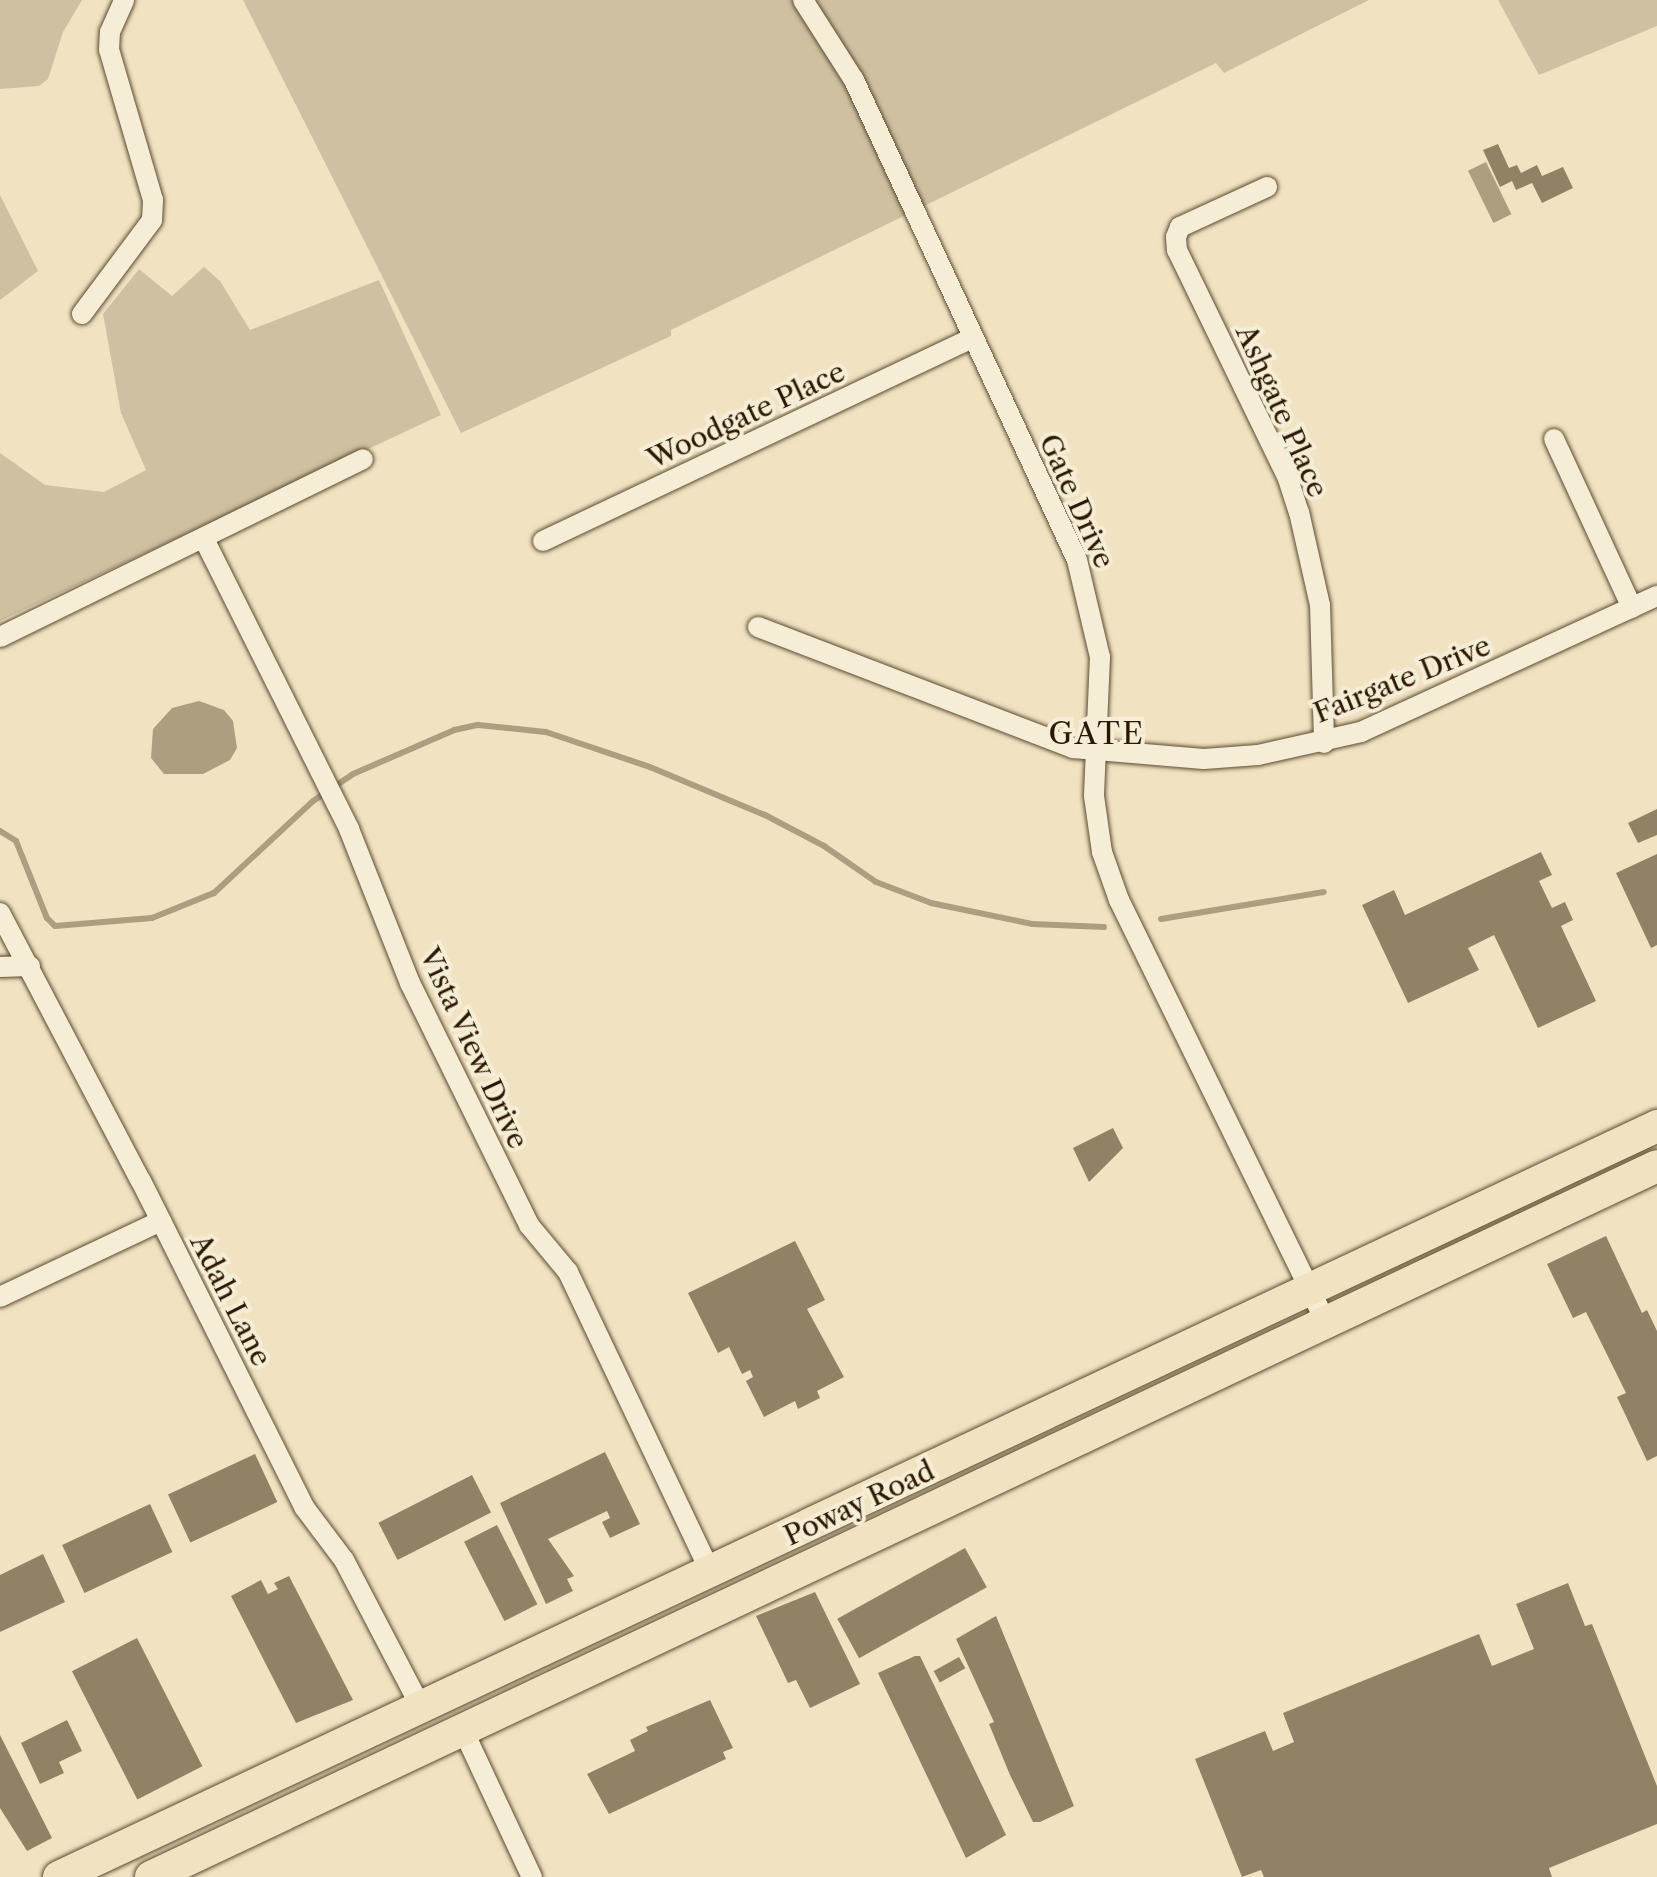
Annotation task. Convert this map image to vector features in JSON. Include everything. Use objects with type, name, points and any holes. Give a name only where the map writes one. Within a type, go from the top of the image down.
[{"type":"main road","name":"Poway Road","points":[[60,1877],[1072,1405],[1657,1126]]},
{"type":"main road","points":[[1580,1203],[1613,1172],[1657,1150]]},
{"type":"main road","name":"Poway Road","points":[[151,1877],[1657,1166]]},
{"type":"main road","points":[[959,1495],[956,1479],[960,1471],[1039,1432],[1072,1405]]},
{"type":"main road","points":[[763,1588],[801,1550],[928,1490],[938,1466]]},
{"type":"main road","points":[[463,1730],[458,1719],[462,1708],[628,1628],[710,1571]]},
{"type":"main road","points":[[201,1852],[246,1814],[423,1730],[426,1723],[421,1707]]},
{"type":"main road","points":[[98,1877],[122,1864],[154,1832]]},
{"type":"street","points":[[82,314],[152,220],[153,200],[109,50],[110,32],[124,0]]},
{"type":"street","name":"Gate Drive","points":[[802,0],[854,80],[1077,560],[1100,657],[1099,754],[1094,796],[1102,852],[1119,900],[1326,1323]]},
{"type":"street","name":"Ashgate Place","points":[[1267,186],[1180,227],[1177,250],[1288,479],[1303,527],[1320,605],[1324,743]]},
{"type":"street","name":"Woodgate Place","points":[[543,542],[973,338]]},
{"type":"street","points":[[1554,439],[1632,608]]},
{"type":"street","points":[[0,638],[363,458]]},
{"type":"street","name":"Vista View Drive","points":[[204,539],[321,777],[410,982],[529,1225],[568,1272],[710,1571]]},
{"type":"street","name":"Fairgate Drive","points":[[758,626],[1014,728],[1099,754],[1204,759],[1324,743],[1396,718],[1657,596]]},
{"type":"street","name":"Adah Lane","points":[[0,913],[304,1508],[344,1560],[421,1707]]},
{"type":"street","points":[[0,967],[30,966]]},
{"type":"street","points":[[0,1296],[160,1220]]},
{"type":"street","points":[[463,1730],[532,1877]]},
{"type":"shaded area","points":[[0,0],[82,0],[63,32],[48,79],[39,86],[0,89]]},
{"type":"shaded area","points":[[243,0],[1369,0],[1224,73],[1216,63],[671,330],[671,336],[461,433]]},
{"type":"shaded area","points":[[1498,0],[1657,0],[1657,26],[1539,75]]},
{"type":"shaded area","points":[[1486,162],[1511,214],[1493,223],[1468,171]]},
{"type":"shaded area","points":[[0,195],[38,271],[0,300]]},
{"type":"shaded area","points":[[204,267],[220,281],[250,330],[379,280],[441,415],[0,621],[0,453],[45,485],[104,492],[146,470],[121,413],[103,314],[139,269],[172,296]]},
{"type":"shaded area","points":[[199,701],[224,710],[233,721],[237,748],[230,760],[203,774],[164,774],[151,758],[153,729],[172,708]]},
{"type":"building","points":[[1498,144],[1509,168],[1517,165],[1521,173],[1537,165],[1542,176],[1563,167],[1573,188],[1542,203],[1532,183],[1516,190],[1512,181],[1500,187],[1483,150]]},
{"type":"building","points":[[1657,809],[1657,835],[1638,843],[1628,823]]},
{"type":"building","points":[[1541,852],[1552,875],[1539,881],[1552,908],[1565,902],[1573,920],[1561,926],[1596,1001],[1538,1028],[1494,935],[1468,948],[1479,970],[1408,1003],[1362,905],[1394,890],[1405,915]]},
{"type":"building","points":[[1657,854],[1657,945],[1651,948],[1616,873]]},
{"type":"building","points":[[1113,1128],[1123,1148],[1089,1182],[1073,1148]]},
{"type":"building","points":[[1606,1236],[1642,1313],[1647,1310],[1657,1331],[1657,1456],[1647,1461],[1617,1397],[1626,1393],[1586,1312],[1573,1318],[1547,1264]]},
{"type":"building","points":[[795,1241],[825,1300],[807,1309],[844,1377],[817,1391],[820,1398],[798,1409],[795,1401],[764,1417],[746,1381],[753,1377],[750,1370],[742,1374],[729,1347],[718,1353],[688,1293]]},
{"type":"building","points":[[605,1452],[640,1524],[610,1538],[602,1522],[610,1518],[607,1511],[548,1539],[574,1576],[567,1579],[573,1591],[546,1604],[500,1503]]},
{"type":"building","points":[[255,1454],[277,1502],[190,1543],[168,1495]]},
{"type":"building","points":[[472,1475],[491,1512],[398,1560],[378,1523]]},
{"type":"building","points":[[150,1504],[172,1552],[84,1593],[62,1545]]},
{"type":"building","points":[[497,1525],[537,1604],[504,1621],[464,1542]]},
{"type":"building","points":[[965,1548],[987,1587],[859,1658],[837,1619]]},
{"type":"building","points":[[43,1554],[65,1602],[0,1632],[0,1575]]},
{"type":"building","points":[[289,1576],[353,1700],[296,1723],[231,1596],[261,1580],[268,1594],[278,1589],[274,1583]]},
{"type":"building","points":[[1568,1583],[1585,1626],[1592,1624],[1657,1786],[1657,1824],[1549,1868],[1552,1877],[1264,1877],[1261,1870],[1242,1877],[1195,1759],[1265,1731],[1273,1751],[1294,1742],[1283,1713],[1479,1634],[1492,1666],[1534,1649],[1516,1604]]},
{"type":"building","points":[[815,1592],[860,1684],[810,1708],[796,1680],[788,1683],[756,1616]]},
{"type":"building","points":[[996,1616],[1074,1806],[1040,1822],[1033,1822],[1010,1775],[989,1724],[994,1722],[956,1639]]},
{"type":"building","points":[[137,1638],[202,1766],[137,1799],[72,1671]]},
{"type":"building","points":[[920,1656],[1006,1835],[966,1858],[878,1673]]},
{"type":"building","points":[[959,1657],[965,1668],[940,1682],[934,1671]]},
{"type":"building","points":[[710,1700],[733,1748],[723,1752],[726,1759],[609,1814],[587,1774],[635,1751],[630,1740],[648,1731],[646,1727]]},
{"type":"building","points":[[67,1720],[82,1751],[59,1762],[64,1773],[40,1784],[21,1743]]},
{"type":"building","points":[[0,1735],[52,1838],[27,1851],[0,1808]]},
{"type":"waterway","points":[[0,831],[16,841],[47,918],[55,926],[152,918],[214,893],[313,801],[353,774],[454,730],[478,725],[546,732],[650,767],[765,815],[824,846],[876,882],[931,903],[1032,924],[1104,927]]},
{"type":"waterway","points":[[1161,919],[1324,892]]},
{"type":"district","name":"GATE","points":[[1097,734]]}]
